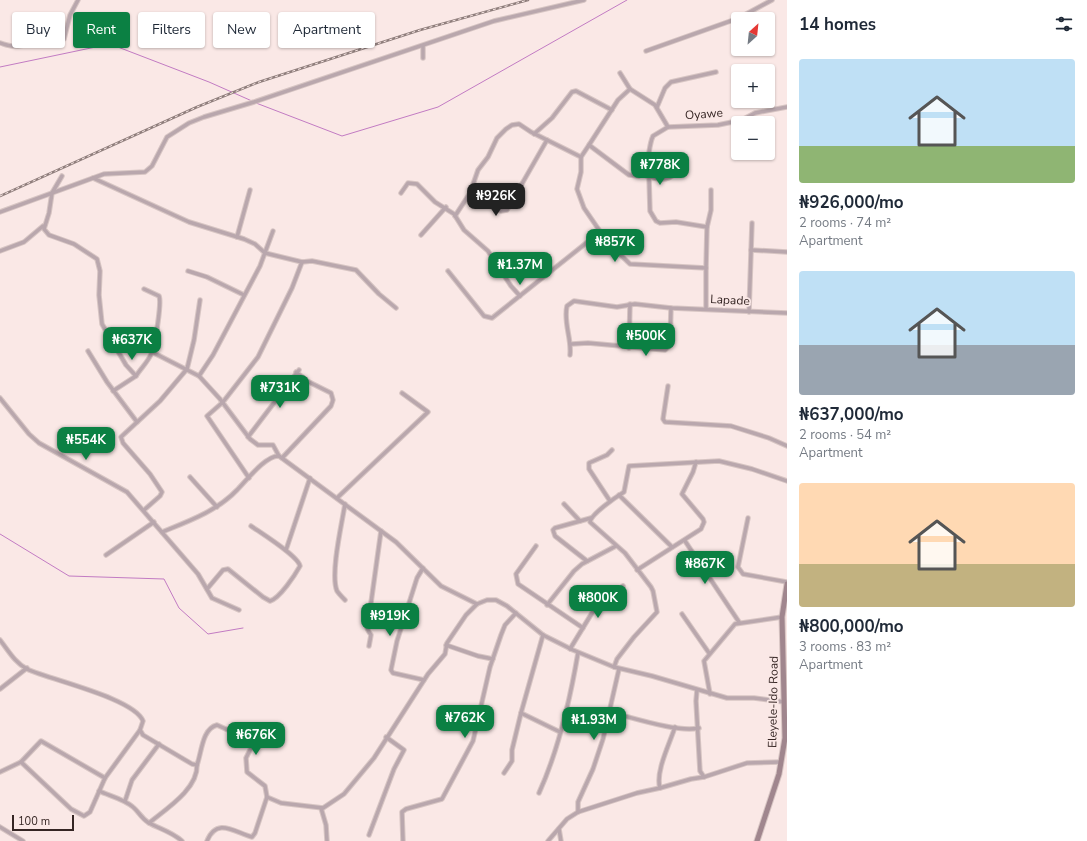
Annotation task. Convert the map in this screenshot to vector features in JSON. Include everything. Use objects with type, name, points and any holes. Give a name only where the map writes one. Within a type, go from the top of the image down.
[{"type":"main road","name":"Eleyele-Ido Road","points":[[757,841],[779,774],[785,738],[782,617],[787,583]]},
{"type":"street","points":[[0,43],[14,47],[64,39],[70,15],[78,0]]},
{"type":"street","points":[[0,212],[104,174],[145,172],[152,166],[167,137],[189,123],[204,116],[254,102],[309,82],[423,46],[494,21],[584,0]]},
{"type":"street","points":[[646,51],[739,18],[772,0]]},
{"type":"street","points":[[423,46],[423,58]]},
{"type":"street","points":[[657,107],[665,88],[671,82],[716,72]]},
{"type":"street","points":[[620,73],[630,89],[657,107],[668,127],[653,136],[649,156],[642,174]]},
{"type":"street","points":[[630,89],[624,93],[581,157],[581,172],[577,189],[584,208],[608,243],[630,264],[706,268]]},
{"type":"street","points":[[534,134],[552,118],[572,92],[576,91],[612,110]]},
{"type":"street","name":"Oyawe","points":[[668,127],[718,125],[735,122],[755,113],[787,107]]},
{"type":"street","points":[[455,216],[470,193],[478,170],[488,157],[502,132],[516,124],[581,157]]},
{"type":"street","points":[[470,193],[501,211],[507,210],[547,140]]},
{"type":"street","points":[[589,145],[629,175],[636,176],[642,174],[649,177],[668,178],[674,174]]},
{"type":"street","points":[[0,251],[24,242],[44,226],[50,213],[52,193],[62,176]]},
{"type":"street","points":[[649,177],[650,211],[656,222],[676,222],[707,227]]},
{"type":"street","points":[[93,178],[189,222],[255,244],[265,253],[302,262],[312,260],[356,270],[379,294],[396,308]]},
{"type":"street","points":[[401,193],[408,183],[412,182],[423,189],[435,202],[446,207],[455,216],[464,230],[488,251],[511,286],[520,296]]},
{"type":"street","points":[[236,237],[250,190]]},
{"type":"street","points":[[706,309],[707,227],[712,210],[711,190]]},
{"type":"street","points":[[421,235],[446,207]]},
{"type":"street","points":[[749,312],[752,223]]},
{"type":"street","points":[[44,226],[45,232],[74,244],[97,259],[100,271],[99,295],[101,320],[126,365],[136,376]]},
{"type":"street","points":[[199,376],[213,355],[244,295],[265,253],[273,231]]},
{"type":"street","points":[[448,271],[487,318],[492,318],[600,232]]},
{"type":"street","points":[[750,250],[787,252]]},
{"type":"street","points":[[249,478],[208,418],[208,414],[223,402],[247,372],[264,345],[292,288],[302,262]]},
{"type":"street","points":[[188,271],[207,277],[244,295]]},
{"type":"street","points":[[113,391],[136,376],[152,352],[158,325],[160,298],[144,289]]},
{"type":"street","points":[[144,510],[160,496],[162,492],[150,474],[122,440],[123,434],[160,401],[187,369],[194,340],[200,300]]},
{"type":"street","name":"Lapade","points":[[572,344],[565,313],[567,306],[571,303],[582,302],[617,307],[630,304],[671,308],[787,313]]},
{"type":"street","points":[[629,348],[628,320],[630,304]]},
{"type":"street","points":[[570,355],[572,344],[588,343],[629,348],[668,349],[670,345],[671,308]]},
{"type":"street","points":[[88,351],[113,391],[137,422]]},
{"type":"street","points":[[152,352],[199,376],[223,402],[248,437],[257,444],[273,445],[280,457],[403,548],[443,588],[477,604]]},
{"type":"street","points":[[162,532],[217,507],[236,492],[266,461],[273,457],[280,457],[331,406],[333,400],[331,393],[307,381],[298,371],[248,437]]},
{"type":"street","points":[[668,386],[663,419],[666,422],[731,426],[769,438],[787,446]]},
{"type":"street","points":[[337,498],[428,412],[402,393]]},
{"type":"street","points":[[0,398],[34,439],[81,467],[121,488],[144,510],[198,574],[212,598],[239,610]]},
{"type":"street","points":[[610,501],[589,469],[589,463],[608,455],[612,450]]},
{"type":"street","points":[[587,561],[553,532],[555,528],[591,518],[603,509],[610,501],[620,495],[625,490],[628,468],[632,464],[719,461],[752,469],[787,481]]},
{"type":"street","points":[[637,570],[672,547],[685,541],[701,529],[704,522],[701,515],[682,494],[693,472],[696,462]]},
{"type":"street","points":[[190,477],[217,507]]},
{"type":"street","points":[[286,550],[310,478]]},
{"type":"street","points":[[620,495],[672,547]]},
{"type":"street","points":[[345,504],[338,543],[335,578],[338,593],[345,600]]},
{"type":"street","points":[[564,504],[580,521]]},
{"type":"street","points":[[591,518],[592,525],[625,553],[653,592],[658,612],[634,637],[617,659],[614,667]]},
{"type":"street","points":[[748,518],[738,567],[744,574],[787,583]]},
{"type":"street","points":[[106,555],[154,522]]},
{"type":"street","points":[[206,589],[223,570],[228,569],[264,597],[273,600],[294,576],[300,566],[299,562],[286,550],[251,526]]},
{"type":"street","points":[[369,646],[371,635],[367,630],[365,622],[370,610],[381,531]]},
{"type":"street","points":[[685,541],[739,622]]},
{"type":"street","points":[[536,546],[516,574],[516,580],[523,588],[583,628]]},
{"type":"street","points":[[547,604],[569,576],[587,561],[616,546]]},
{"type":"street","points":[[423,568],[417,578],[398,636],[391,670],[393,673],[424,680]]},
{"type":"street","points":[[570,648],[595,608],[623,586]]},
{"type":"street","points":[[267,797],[281,803],[321,808],[344,794],[374,758],[386,737],[424,680],[445,654],[446,645],[466,615],[477,604],[487,600],[496,600],[516,613],[543,635],[578,652],[619,669],[652,676],[727,698],[754,698],[784,702]]},
{"type":"street","points":[[403,841],[402,812],[406,809],[442,799],[459,764],[470,746],[493,658],[503,629],[516,613]]},
{"type":"street","points":[[682,614],[710,653]]},
{"type":"street","points":[[710,694],[704,663],[710,653],[731,627],[739,622],[782,617]]},
{"type":"street","points":[[504,773],[512,761],[512,750],[521,713],[543,635]]},
{"type":"street","points":[[0,640],[16,661],[27,668],[88,688],[123,704],[142,718],[143,721],[140,730],[105,778],[90,812],[84,816],[79,815],[21,762]]},
{"type":"street","points":[[446,645],[478,656],[493,658]]},
{"type":"street","points":[[539,793],[551,765],[566,713],[578,652]]},
{"type":"street","points":[[0,689],[27,668]]},
{"type":"street","points":[[578,812],[578,802],[597,759],[619,669]]},
{"type":"street","points":[[697,690],[696,701],[700,771],[704,778]]},
{"type":"street","points":[[609,712],[668,727],[692,730],[698,728]]},
{"type":"street","points":[[521,713],[560,732]]},
{"type":"street","points":[[566,713],[605,729]]},
{"type":"street","points":[[149,823],[184,792],[197,776],[198,765],[207,730],[217,725],[250,740],[252,746],[246,758],[247,772],[265,786],[267,797],[255,832],[252,836],[230,829],[218,828],[211,831],[207,841]]},
{"type":"street","points":[[660,788],[658,781],[661,766],[675,727]]},
{"type":"street","points":[[140,730],[143,735],[198,765]]},
{"type":"street","points":[[369,834],[394,769],[404,750],[386,737]]},
{"type":"street","points":[[1,770],[21,762],[39,742],[42,741],[105,778]]},
{"type":"street","points":[[125,801],[132,780],[159,744]]},
{"type":"street","points":[[548,841],[567,819],[578,812],[638,793],[691,779],[704,778],[747,763],[781,762]]},
{"type":"street","points":[[99,791],[125,801],[135,808],[140,817],[167,831],[182,841]]},
{"type":"street","points":[[321,808],[326,825],[327,841]]},
{"type":"street","points":[[0,827],[23,841]]},
{"type":"street","points":[[559,828],[560,841]]},
{"type":"waterway","points":[[256,103],[342,136],[438,107],[627,0]]},
{"type":"waterway","points":[[0,67],[110,44],[209,82],[252,101]]},
{"type":"waterway","points":[[0,534],[69,576],[164,579],[179,608],[208,634],[243,628]]},
{"type":"railway","points":[[0,196],[197,107],[259,82],[420,30],[528,0]]}]
